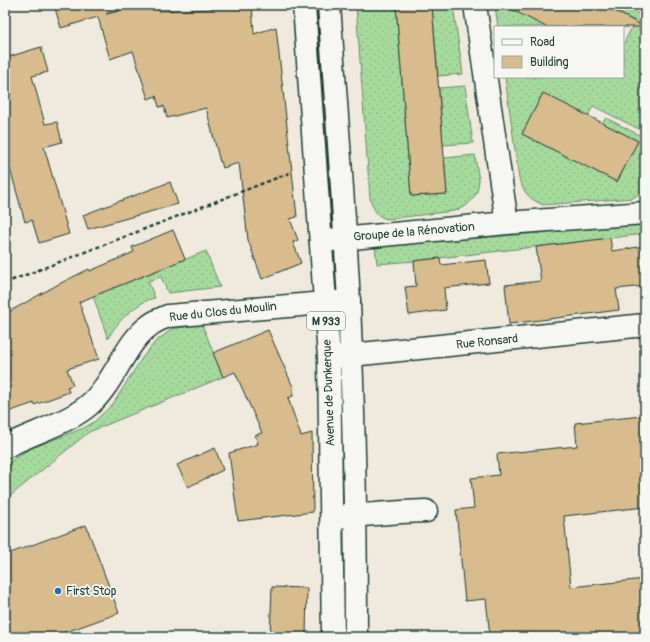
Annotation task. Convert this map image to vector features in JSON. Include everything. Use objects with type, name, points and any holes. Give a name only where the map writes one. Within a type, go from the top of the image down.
[{"type":"main road","name":"Avenue de Dunkerque","points":[[304,5],[329,358],[333,637]]},
{"type":"main road","name":"Avenue de Dunkerque","points":[[329,5],[349,301],[356,515],[356,637]]},
{"type":"main road","points":[[475,5],[507,223]]},
{"type":"main road","name":"Groupe de la Rénovation","points":[[320,241],[507,223],[645,213]]},
{"type":"main road","name":"Rue du Clos du Moulin","points":[[5,447],[76,414],[89,405],[101,394],[139,335],[157,320],[174,315],[349,301]]},
{"type":"main road","name":"Rue Ronsard","points":[[329,358],[645,325]]},
{"type":"main road","points":[[332,517],[426,512]]},
{"type":"path","points":[[5,283],[315,162]]},
{"type":"green space","points":[[356,5],[396,5],[411,196],[447,194],[444,158],[475,155],[479,181],[477,192],[466,206],[454,211],[387,219],[377,214],[370,198]]},
{"type":"green space","points":[[432,5],[453,5],[463,74],[438,76]]},
{"type":"green space","points":[[495,5],[525,5],[545,26],[498,26]]},
{"type":"green space","points":[[603,5],[621,5],[645,17],[645,132],[593,106],[588,116],[543,93],[522,134],[617,182],[638,141],[602,123],[606,118],[645,138],[645,190],[633,198],[543,205],[528,195],[519,179],[505,78],[624,78],[624,43],[635,21]]},
{"type":"green space","points":[[465,86],[473,143],[443,145],[439,88]]},
{"type":"green space","points":[[645,223],[645,234],[377,264],[375,246]]},
{"type":"green space","points":[[206,251],[220,287],[168,293],[161,277],[148,281],[155,298],[141,303],[121,320],[108,339],[93,296]]},
{"type":"green space","points":[[202,324],[223,377],[89,432],[5,500],[5,465],[29,449],[84,428],[94,422],[113,404],[142,358],[155,342],[172,329]]},
{"type":"building","points":[[54,5],[118,5],[119,10],[139,5],[157,5],[159,11],[212,9],[211,5],[252,5],[254,34],[276,27],[297,217],[290,219],[298,240],[293,242],[301,263],[262,279],[248,240],[239,163],[223,168],[221,161],[220,162],[206,108],[167,118],[164,106],[159,107],[156,96],[148,99],[133,51],[110,59],[98,17],[61,28]]},
{"type":"building","points":[[396,5],[432,5],[447,194],[411,196]]},
{"type":"building","points":[[503,5],[603,5],[645,27],[624,26],[544,26]]},
{"type":"building","points":[[41,47],[48,72],[32,76],[45,124],[57,122],[62,142],[44,147],[69,234],[39,243],[32,220],[25,222],[5,151],[5,58]]},
{"type":"building","points":[[543,93],[638,141],[617,182],[522,134]]},
{"type":"building","points":[[170,182],[178,204],[88,229],[83,215]]},
{"type":"building","points":[[173,230],[185,259],[79,302],[99,359],[67,369],[73,385],[67,387],[69,392],[34,405],[34,403],[5,413],[5,314],[89,269],[90,271],[134,252],[132,247]]},
{"type":"building","points":[[610,238],[612,251],[645,246],[645,286],[616,289],[619,310],[509,324],[505,285],[541,281],[536,247]]},
{"type":"building","points":[[440,258],[441,265],[486,260],[489,283],[444,288],[446,310],[409,315],[405,287],[416,286],[414,261]]},
{"type":"building","points":[[268,330],[293,387],[293,396],[288,398],[301,436],[312,433],[313,512],[238,521],[229,453],[258,444],[255,435],[262,433],[235,372],[223,377],[213,353]]},
{"type":"building","points":[[642,416],[645,442],[645,507],[564,516],[571,587],[645,579],[645,637],[490,637],[486,599],[465,601],[456,510],[474,508],[471,478],[499,475],[497,454],[577,446],[575,423]]},
{"type":"building","points":[[215,448],[223,470],[188,487],[177,465]]},
{"type":"building","name":"First Stop","points":[[86,525],[119,613],[52,637],[5,637],[5,555]]},
{"type":"building","points":[[272,587],[307,588],[306,637],[270,637]]},
{"type":"place","name":"First Stop","points":[[58,591]]}]
